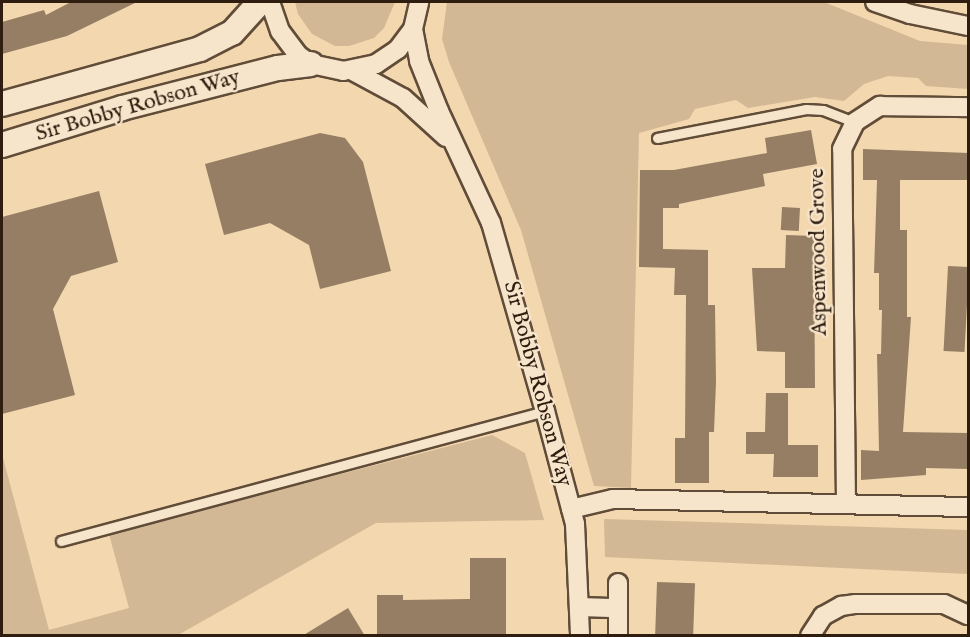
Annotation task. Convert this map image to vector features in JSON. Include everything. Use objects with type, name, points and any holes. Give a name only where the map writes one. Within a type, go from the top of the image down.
[{"type":"street","name":"Sir Bobby Robson Way","points":[[2,104],[201,49],[231,33],[260,2]]},
{"type":"street","points":[[270,2],[288,44],[311,64],[353,71],[387,58],[413,29],[419,2]]},
{"type":"street","points":[[875,2],[910,15],[969,26]]},
{"type":"street","name":"Sir Bobby Robson Way","points":[[413,29],[420,61],[452,143],[491,223],[545,411],[571,509],[579,551],[580,636]]},
{"type":"street","name":"Sir Bobby Robson Way","points":[[2,146],[122,108],[278,68],[311,64]]},
{"type":"street","name":"Sir Bobby Robson Way","points":[[353,71],[403,98],[452,143]]},
{"type":"street","points":[[855,122],[869,110],[890,104],[969,107]]},
{"type":"street","name":"Aspenwood Grove","points":[[846,504],[842,162],[847,135],[855,122]]},
{"type":"street","points":[[571,509],[613,500],[969,507]]},
{"type":"street","points":[[618,583],[618,636]]},
{"type":"street","points":[[810,636],[824,615],[841,606],[856,604],[944,604],[969,615]]},
{"type":"street","points":[[580,608],[618,608]]},
{"type":"lane","points":[[657,138],[806,109],[823,110],[855,122]]},
{"type":"lane","points":[[61,541],[545,411]]},
{"type":"shaded area","points":[[295,2],[395,2],[384,28],[374,38],[349,46],[335,46],[312,34],[298,14]]},
{"type":"shaded area","points":[[447,2],[824,2],[920,41],[968,45],[968,89],[926,86],[918,78],[888,76],[864,84],[844,101],[815,97],[748,108],[736,100],[695,109],[689,119],[639,133],[631,488],[594,486],[521,230],[449,62],[442,39]]},
{"type":"shaded area","points":[[492,435],[525,453],[544,520],[376,523],[178,635],[2,635],[2,454],[49,630],[129,608],[109,534]]},
{"type":"shaded area","points":[[604,519],[968,530],[968,574],[605,557]]},
{"type":"building","points":[[71,2],[137,2],[67,36],[2,54],[2,22],[44,10],[46,15]]},
{"type":"building","points":[[811,130],[817,164],[763,174],[765,186],[679,204],[679,208],[663,208],[663,249],[708,250],[708,305],[715,305],[716,382],[714,432],[709,432],[709,483],[675,483],[675,438],[685,438],[686,295],[674,295],[675,268],[639,267],[640,170],[674,170],[767,153],[765,138]]},
{"type":"building","points":[[320,133],[345,138],[363,162],[391,271],[320,289],[309,245],[270,223],[224,235],[205,164]]},
{"type":"building","points":[[863,149],[969,153],[969,180],[900,180],[900,230],[907,230],[907,317],[911,317],[903,432],[969,433],[969,469],[926,468],[926,475],[861,480],[861,450],[879,451],[877,354],[881,354],[882,310],[879,310],[879,273],[874,273],[877,180],[863,180]]},
{"type":"building","points":[[99,191],[118,262],[71,276],[53,309],[75,395],[2,414],[2,217]]},
{"type":"building","points":[[782,207],[800,208],[799,231],[781,230]]},
{"type":"building","points":[[786,235],[814,236],[815,388],[785,388],[785,352],[757,351],[752,268],[785,268]]},
{"type":"building","points":[[948,266],[968,267],[965,352],[944,351]]},
{"type":"building","points":[[766,393],[788,393],[788,445],[818,445],[818,477],[773,477],[774,454],[746,454],[746,432],[765,432]]},
{"type":"building","points":[[470,558],[506,558],[506,636],[377,635],[377,595],[403,595],[403,600],[470,599]]},
{"type":"building","points":[[657,582],[695,583],[693,636],[655,636]]},
{"type":"building","points":[[348,608],[365,636],[302,636]]}]
